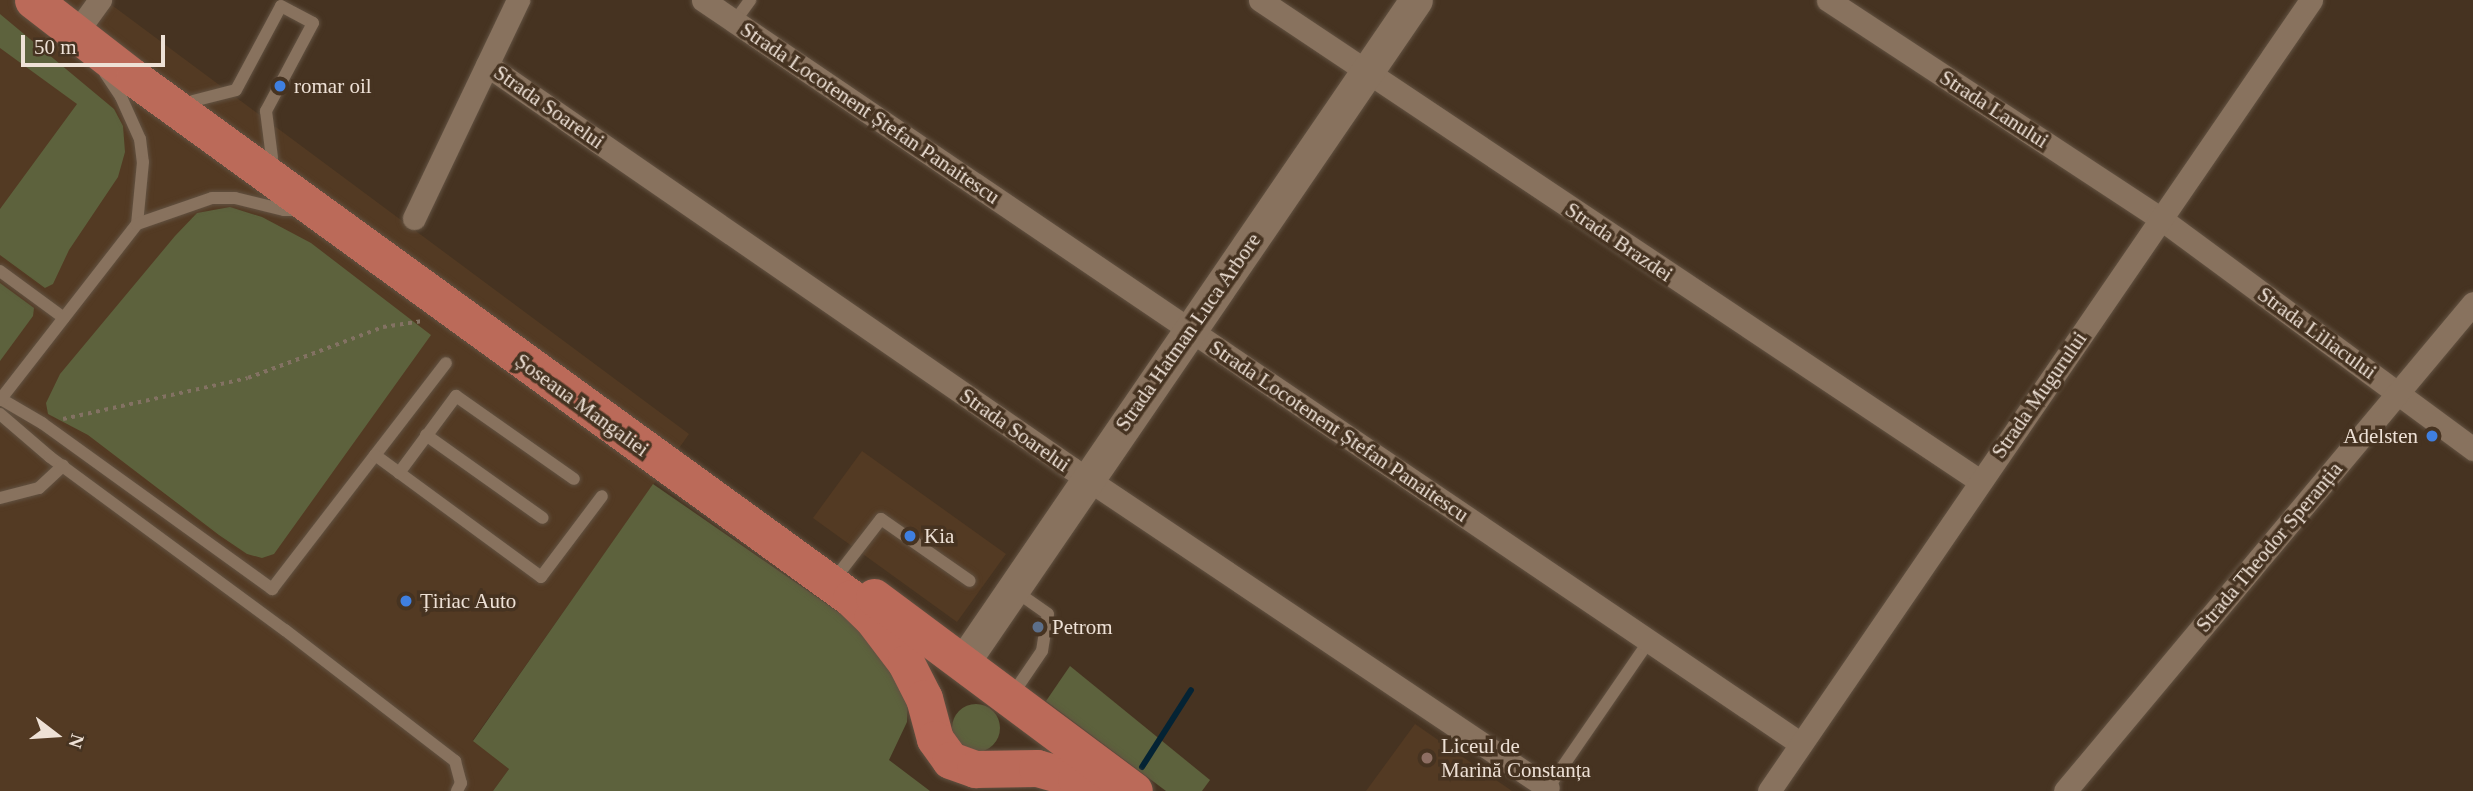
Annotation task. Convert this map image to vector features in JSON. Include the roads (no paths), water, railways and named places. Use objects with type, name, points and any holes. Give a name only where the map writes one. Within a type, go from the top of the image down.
[{"type":"main road","name":"Șoseaua Mangaliei","points":[[33,0],[82,14],[193,101],[840,572],[1134,791]]},
{"type":"main road","name":"Șoseaua Mangaliei","points":[[82,14],[134,78],[851,598],[872,618],[901,654],[919,688],[941,751],[962,767],[1037,768],[1076,779],[1101,791]]},
{"type":"main road","points":[[934,726],[940,701],[962,664]]},
{"type":"main road","points":[[975,769],[992,766],[1012,750],[1019,726],[1012,700]]},
{"type":"street","points":[[414,218],[517,0]]},
{"type":"street","name":"Strada Locotenent Ștefan Panaitescu","points":[[703,0],[1801,744]]},
{"type":"street","name":"Strada Brazdei","points":[[1260,0],[1980,481]]},
{"type":"street","name":"Strada Hatman Luca Arbore","points":[[962,664],[1416,0]]},
{"type":"street","name":"Strada Lanului","points":[[1828,0],[2160,218]]},
{"type":"street","name":"Strada Mugurului","points":[[1769,791],[2311,0]]},
{"type":"street","name":"Strada Soarelui","points":[[487,65],[1087,479],[1548,788]]},
{"type":"street","name":"Strada Liliacului","points":[[2160,218],[2473,449]]},
{"type":"street","name":"Strada Theodor Speranția","points":[[2065,791],[2473,303]]},
{"type":"lane","points":[[735,21],[750,0]]},
{"type":"lane","points":[[193,101],[236,90],[281,6],[313,23],[266,111],[272,158]]},
{"type":"lane","points":[[82,14],[140,139],[143,162],[137,224],[0,399],[41,423],[272,589],[446,363]]},
{"type":"lane","points":[[137,224],[212,198],[235,198],[284,210],[317,210]]},
{"type":"lane","points":[[0,271],[64,318]]},
{"type":"lane","points":[[399,473],[456,396],[574,479]]},
{"type":"lane","points":[[0,414],[63,466],[285,630],[455,761],[461,783],[457,791]]},
{"type":"lane","points":[[426,435],[543,517]]},
{"type":"lane","points":[[375,455],[541,577],[602,496]]},
{"type":"lane","points":[[0,498],[39,488],[63,466]]},
{"type":"lane","points":[[840,572],[881,519],[970,581]]},
{"type":"lane","points":[[1012,589],[1048,614],[1042,650],[1012,700]]},
{"type":"lane","points":[[1548,788],[1649,641]]},
{"type":"waterway","points":[[1142,767],[1191,690]]},
{"type":"place","name":"romar oil","points":[[280,86]]},
{"type":"place","name":"Adelsten","points":[[2432,436]]},
{"type":"place","name":"Kia","points":[[910,536]]},
{"type":"place","name":"Țiriac Auto","points":[[406,601]]},
{"type":"place","name":"Petrom","points":[[1038,627]]},
{"type":"place","name":"Liceul de Marină Constanța","points":[[1427,758]]}]
